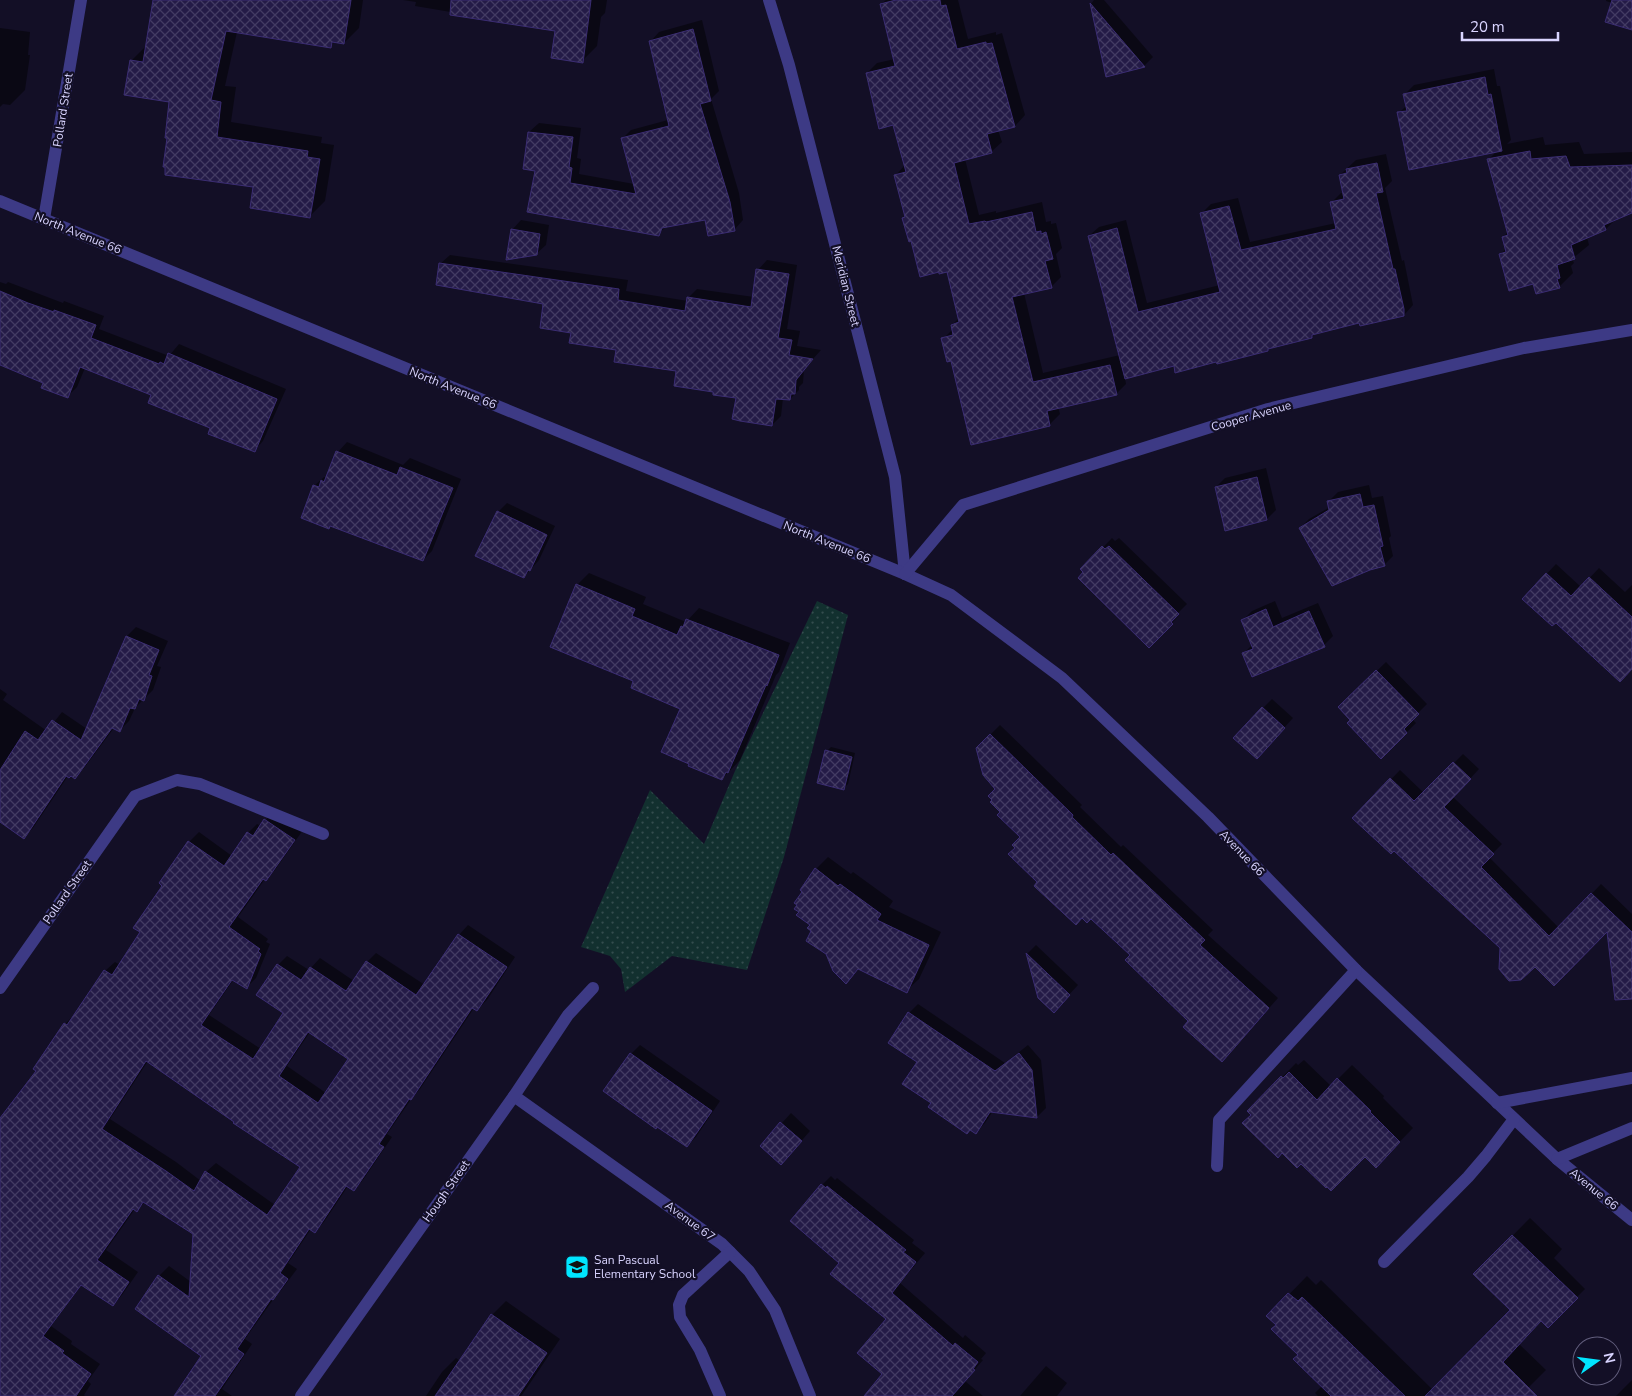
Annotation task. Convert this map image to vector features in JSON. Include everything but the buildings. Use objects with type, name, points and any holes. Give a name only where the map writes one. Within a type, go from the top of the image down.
[{"type":"street","name":"Pollard Street","points":[[44,219],[81,0]]},
{"type":"street","name":"Meridian Street","points":[[770,0],[789,65],[895,477],[905,574]]},
{"type":"street","name":"North Avenue 66","points":[[0,201],[905,574]]},
{"type":"street","name":"Cooper Avenue","points":[[905,574],[963,505],[1268,409],[1524,348],[1632,330]]},
{"type":"street","name":"Avenue 66","points":[[905,574],[951,595],[1062,678],[1208,817],[1356,970],[1557,1159],[1632,1220]]},
{"type":"street","name":"Pollard Street","points":[[0,988],[135,796],[177,780],[200,784],[323,834]]},
{"type":"street","points":[[1217,1166],[1219,1120],[1356,970]]},
{"type":"street","name":"Hough Street","points":[[301,1396],[514,1096],[568,1015],[593,988]]},
{"type":"street","points":[[1497,1103],[1632,1078]]},
{"type":"street","name":"Avenue 67","points":[[514,1096],[722,1244],[749,1271],[775,1310],[810,1396]]},
{"type":"street","points":[[1384,1262],[1468,1177],[1514,1119]]},
{"type":"street","name":"Avenue 66","points":[[1557,1159],[1632,1128]]},
{"type":"street","points":[[720,1396],[700,1350],[680,1317],[679,1305],[683,1295],[730,1252]]},
{"type":"green space","points":[[817,601],[848,615],[784,857],[747,970],[672,956],[625,992],[621,969],[610,956],[581,947],[650,790],[704,844],[735,771]]},
{"type":"place","name":"San Pascual Elementary School","points":[[577,1267]]}]
